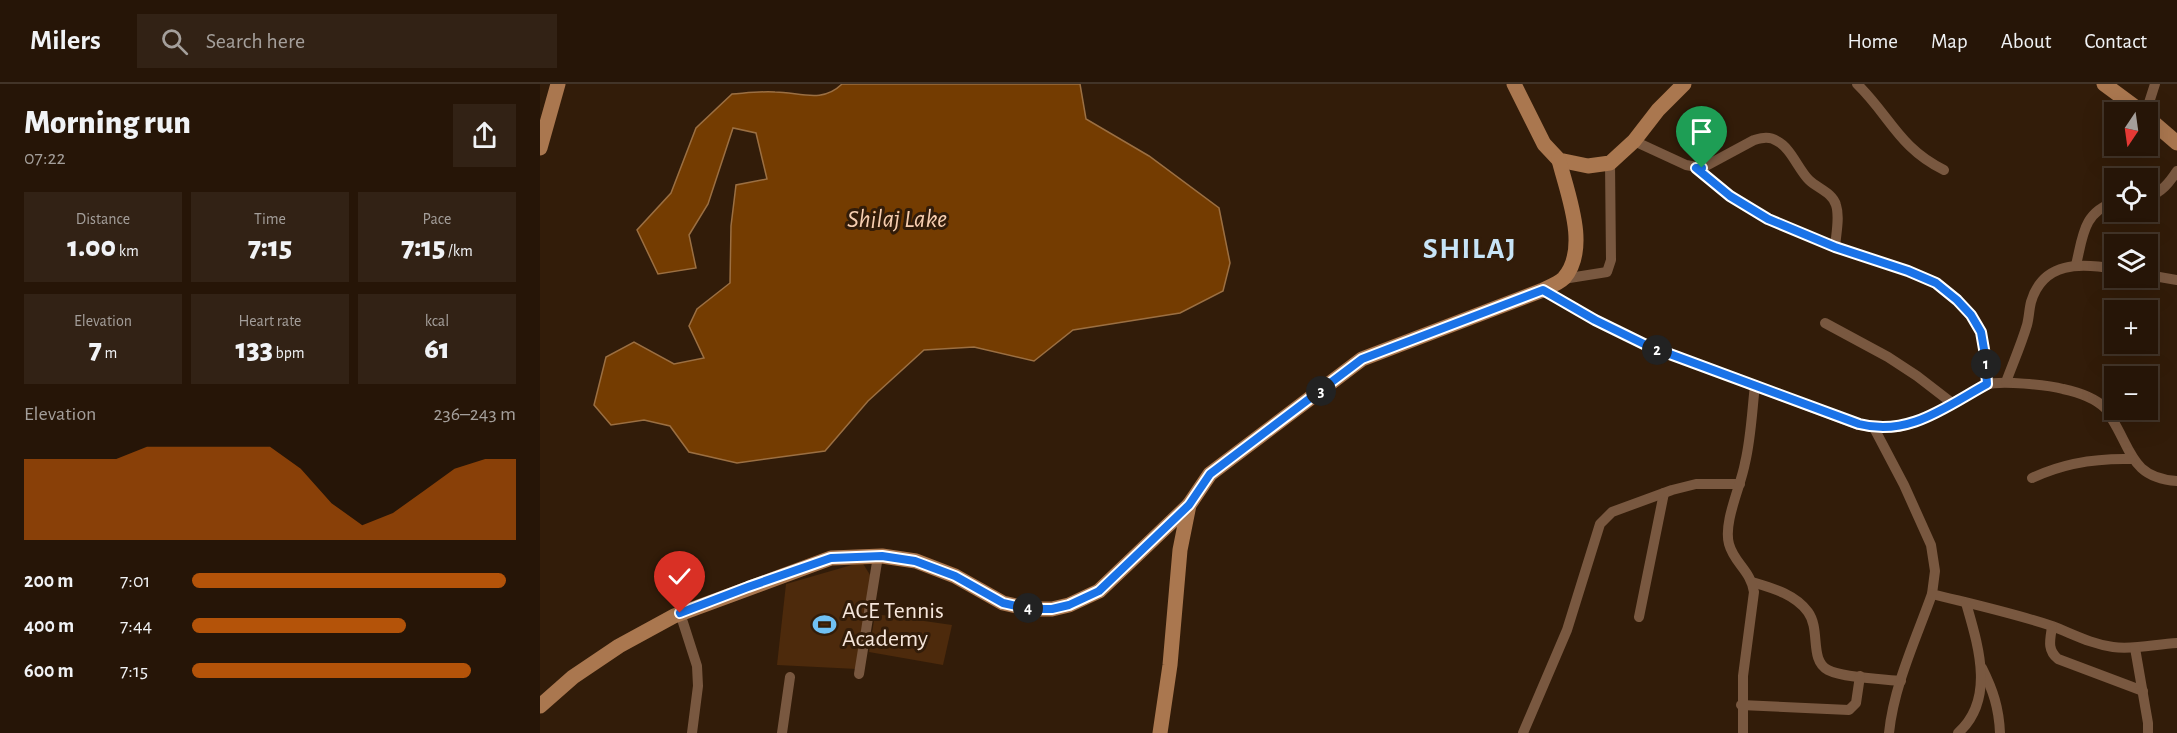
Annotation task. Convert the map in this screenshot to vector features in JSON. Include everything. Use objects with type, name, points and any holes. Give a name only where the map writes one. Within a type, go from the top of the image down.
[{"type":"street","points":[[540,147],[558,84]]},
{"type":"street","points":[[1514,84],[1544,144],[1558,160],[1576,231],[1575,255],[1563,279]]},
{"type":"street","points":[[1558,160],[1588,166],[1610,163],[1634,141],[1658,110],[1684,84]]},
{"type":"street","points":[[1857,84],[1866,88],[1913,151],[1944,170]]},
{"type":"street","points":[[2104,84],[2130,102]]},
{"type":"street","points":[[2148,102],[2155,84]]},
{"type":"street","points":[[2158,127],[2177,143]]},
{"type":"street","points":[[1696,168],[1709,165],[1754,140],[1764,137],[1778,141],[1785,146],[1801,171],[1812,183],[1833,198],[1836,205],[1835,247]]},
{"type":"street","points":[[1634,141],[1696,168],[1746,207],[1768,219],[1835,247],[1908,271],[1936,283],[1971,315],[1981,332],[1987,384]]},
{"type":"street","points":[[540,706],[573,677],[600,659],[680,613],[831,558],[878,556],[915,561],[955,576],[1003,603],[1030,609],[1052,609],[1069,605],[1099,591],[1189,505],[1210,474],[1362,359],[1543,290],[1563,279],[1607,272],[1611,260],[1610,163]]},
{"type":"street","points":[[2158,193],[2177,171]]},
{"type":"street","points":[[2076,265],[2085,228],[2093,212],[2104,206]]},
{"type":"street","points":[[2006,382],[2028,323],[2031,301],[2040,284],[2053,272],[2076,265],[2104,267]]},
{"type":"street","points":[[2158,277],[2177,280]]},
{"type":"street","points":[[1543,290],[1595,320],[1648,346],[1874,428],[1895,428],[1915,423],[1987,384],[2006,382],[2062,388],[2086,396],[2105,408],[2132,459],[2143,470],[2164,480],[2177,481]]},
{"type":"street","points":[[1825,323],[1917,376],[1952,403]]},
{"type":"street","points":[[1743,733],[1741,705],[1745,654],[1754,592],[1746,570],[1736,558],[1729,544],[1728,528],[1745,463],[1755,385]]},
{"type":"street","points":[[1874,428],[1905,485],[1931,545],[1935,571],[1932,594],[1901,681],[1890,720],[1889,733]]},
{"type":"street","points":[[2032,478],[2048,470],[2093,460],[2132,459]]},
{"type":"street","points":[[1523,733],[1567,630],[1600,524],[1612,512],[1664,493],[1696,484],[1740,484]]},
{"type":"street","points":[[1639,617],[1664,493]]},
{"type":"street","points":[[1160,733],[1170,665],[1180,550],[1189,505]]},
{"type":"street","points":[[858,674],[878,556]]},
{"type":"street","points":[[1752,582],[1795,599],[1808,611],[1816,626],[1817,654],[1821,664],[1828,670],[1839,674],[1901,681]]},
{"type":"street","points":[[1932,594],[2052,627],[2086,641],[2114,647],[2135,648],[2177,643]]},
{"type":"street","points":[[1966,603],[1981,665],[1994,692],[1999,713],[2000,733]]},
{"type":"street","points":[[680,613],[697,666],[698,686],[692,733]]},
{"type":"street","points":[[2052,627],[2050,645],[2052,653],[2058,659],[2144,691]]},
{"type":"street","points":[[2135,648],[2144,691],[2148,733]]},
{"type":"street","points":[[1958,733],[1976,711],[1980,691],[1981,665]]},
{"type":"street","points":[[1741,705],[1849,710],[1856,703],[1860,676]]},
{"type":"street","points":[[782,733],[790,677]]},
{"type":"shaded area","name":"ACE Tennis Academy","points":[[862,562],[875,583],[857,669],[777,665],[786,584]]},
{"type":"shaded area","points":[[875,614],[952,625],[943,665],[869,652]]},
{"type":"water","name":"Shilaj Lake","points":[[842,84],[1080,84],[1086,119],[1149,156],[1219,208],[1230,263],[1223,291],[1180,313],[1073,330],[1034,361],[974,347],[924,350],[868,401],[825,451],[737,463],[689,452],[670,426],[644,420],[611,425],[594,405],[606,357],[634,342],[674,364],[704,358],[689,326],[697,309],[730,283],[731,226],[736,185],[767,179],[756,133],[733,128],[708,204],[689,235],[696,268],[658,274],[637,230],[671,193],[696,128],[732,94],[784,92],[810,96],[826,94]]},
{"type":"place","name":"ACE Tennis Academy","points":[[824,625]]},
{"type":"district","name":"SHILAJ","points":[[1470,249]]},
{"type":"route","points":[[680,613],[831,558],[882,556],[915,561],[955,576],[1003,603],[1030,609],[1052,609],[1069,605],[1099,591],[1189,505],[1210,474],[1362,359],[1543,290],[1595,320],[1648,346],[1874,428],[1895,428],[1915,423],[1987,384],[1981,332],[1971,315],[1936,283],[1908,271],[1835,247],[1768,219],[1730,196],[1696,168],[1702,168]]}]
